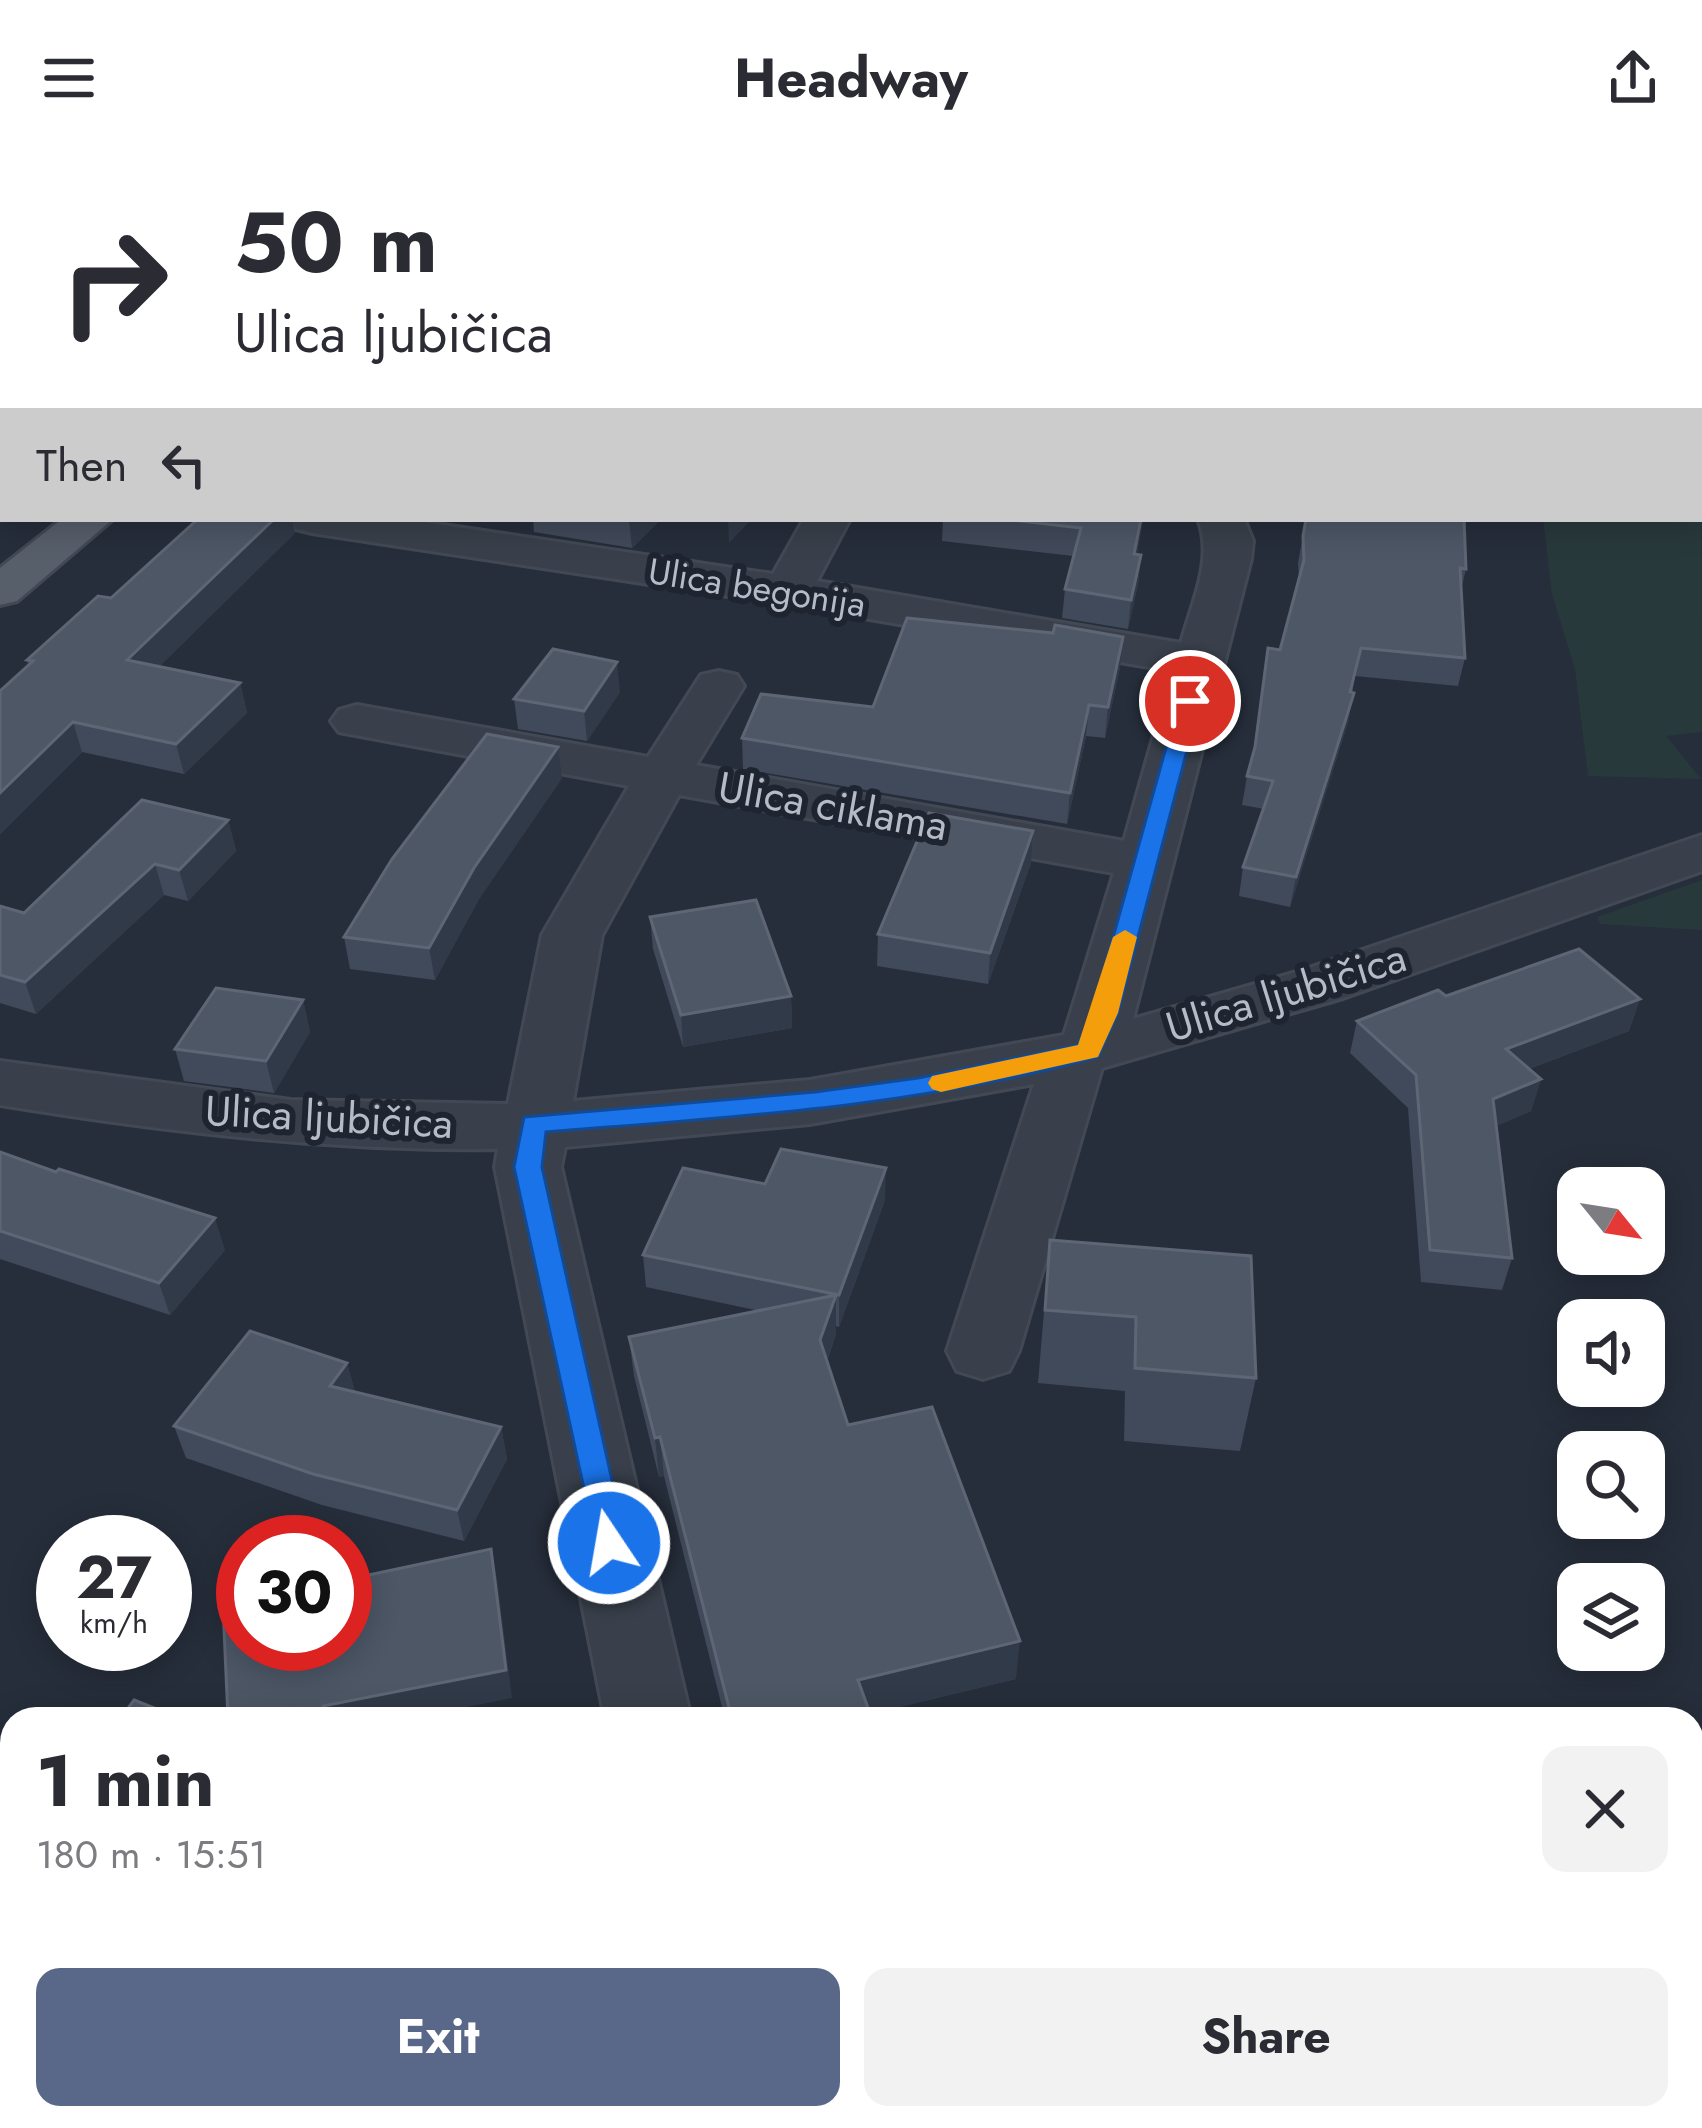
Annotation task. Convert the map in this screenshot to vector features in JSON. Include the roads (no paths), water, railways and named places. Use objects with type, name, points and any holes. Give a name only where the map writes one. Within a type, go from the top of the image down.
[{"type":"main road","points":[[0,591],[86,522]]},
{"type":"street","name":"Ulica begonija","points":[[332,522],[788,591],[1201,661]]},
{"type":"street","points":[[788,591],[825,522]]},
{"type":"street","points":[[983,1352],[1082,1052],[1105,1013],[1230,541],[1222,522]]},
{"type":"street","name":"Ulica ciklama","points":[[645,1707],[530,1179],[533,1123],[572,935],[719,686]]},
{"type":"street","name":"Ulica ciklama","points":[[357,721],[1146,862]]},
{"type":"street","name":"Ulica ljubičica","points":[[0,1083],[197,1113],[333,1125],[533,1123],[782,1106],[918,1087],[1082,1052],[1301,989],[1702,852]]}]
